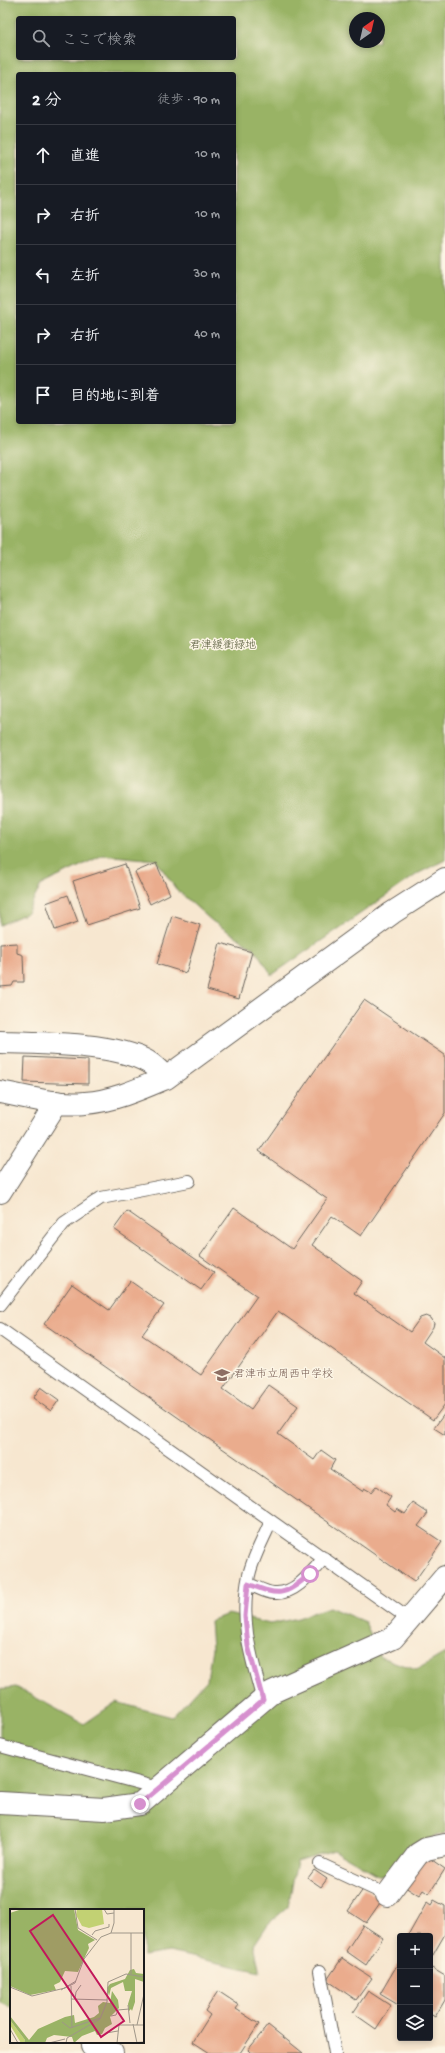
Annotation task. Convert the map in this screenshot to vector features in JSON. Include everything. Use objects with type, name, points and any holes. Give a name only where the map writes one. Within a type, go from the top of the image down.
[{"type":"street","points":[[0,1092],[58,1102],[85,1103],[131,1093],[166,1078],[386,918],[445,880]]},
{"type":"street","points":[[0,1042],[92,1048],[128,1053],[149,1062],[166,1078]]},
{"type":"street","points":[[0,1192],[58,1102]]},
{"type":"street","points":[[0,1803],[104,1809],[140,1804],[272,1692],[393,1638],[445,1576]]},
{"type":"street","points":[[387,1895],[418,1854],[426,1849],[445,1845]]},
{"type":"lane","points":[[0,1305],[64,1223],[102,1198],[189,1181]]},
{"type":"lane","points":[[0,1329],[409,1619]]},
{"type":"lane","points":[[263,1700],[248,1646],[245,1616],[249,1574],[271,1521]]},
{"type":"lane","points":[[248,1584],[274,1593],[285,1591],[298,1585],[324,1558]]},
{"type":"lane","points":[[0,1746],[158,1788]]},
{"type":"lane","points":[[320,1864],[387,1895]]},
{"type":"lane","points":[[320,1971],[335,2053]]},
{"type":"green space","name":"君津緩衝緑地","points":[[0,0],[445,0],[445,860],[419,873],[272,975],[254,948],[212,921],[176,889],[156,860],[103,855],[41,885],[27,913],[0,925]]},
{"type":"green space","points":[[329,1607],[365,1622],[381,1657],[416,1670],[445,1653],[445,1833],[433,1837],[391,1875],[379,1876],[334,1850],[297,1861],[288,1907],[268,1924],[254,1945],[260,1972],[169,1952],[144,1956],[144,1909],[10,1909],[10,2007],[0,2002],[0,1689],[16,1687],[84,1724],[116,1702],[172,1717],[207,1680],[212,1648],[210,1621],[228,1614],[270,1624],[298,1618]]},
{"type":"building","points":[[156,863],[170,894],[150,904],[135,872]]},
{"type":"building","points":[[125,864],[140,908],[87,925],[73,881]]},
{"type":"building","points":[[68,895],[78,922],[55,930],[46,903]]},
{"type":"building","points":[[172,916],[200,925],[186,973],[157,964]]},
{"type":"building","points":[[17,943],[17,953],[23,955],[24,982],[14,982],[12,986],[0,987],[0,944]]},
{"type":"building","points":[[220,943],[252,952],[239,999],[207,990]]},
{"type":"building","points":[[364,1000],[445,1055],[445,1113],[361,1236],[332,1216],[312,1245],[362,1281],[354,1293],[410,1332],[420,1318],[426,1316],[431,1318],[434,1323],[433,1327],[423,1342],[445,1358],[445,1404],[433,1420],[278,1311],[223,1389],[251,1409],[268,1385],[298,1406],[278,1434],[314,1460],[321,1450],[335,1460],[330,1469],[362,1491],[364,1488],[371,1492],[376,1486],[391,1497],[386,1505],[395,1512],[397,1509],[405,1514],[413,1503],[428,1513],[418,1526],[442,1542],[414,1582],[44,1324],[72,1284],[109,1310],[130,1281],[164,1305],[142,1335],[201,1375],[257,1296],[200,1256],[234,1208],[292,1249],[327,1199],[259,1151]]},
{"type":"building","points":[[25,1057],[88,1060],[88,1084],[24,1082]]},
{"type":"building","points":[[127,1211],[214,1272],[201,1290],[114,1229]]},
{"type":"building","points":[[41,1387],[59,1400],[51,1411],[33,1398]]},
{"type":"building","points":[[445,1413],[445,1435],[434,1428]]},
{"type":"building","points":[[422,1853],[445,1869],[429,1894],[423,1890],[419,1896],[402,1885]]},
{"type":"building","points":[[314,1870],[327,1879],[321,1887],[308,1878]]},
{"type":"building","points":[[364,1888],[382,1900],[366,1923],[348,1911]]},
{"type":"building","points":[[434,1900],[445,1906],[445,1934],[433,1955],[433,1933],[410,1933],[427,1902],[431,1905]]},
{"type":"building","points":[[363,1925],[383,1938],[366,1965],[346,1951]]},
{"type":"building","points":[[342,1958],[372,1978],[356,2000],[327,1980]]},
{"type":"building","points":[[397,1965],[397,2004],[380,1994]]},
{"type":"building","points":[[433,1969],[445,1976],[445,2000],[435,2017],[433,2016]]},
{"type":"building","points":[[218,1991],[239,2005],[236,2009],[259,2024],[240,2053],[210,2053],[193,2042],[210,2015],[205,2011]]},
{"type":"building","points":[[368,1991],[391,2006],[376,2029],[353,2013]]},
{"type":"building","points":[[268,2025],[303,2053],[251,2053],[248,2050]]},
{"type":"place","name":"君津市立周西中学校","points":[[222,1375]]},
{"type":"route","points":[[140,1804],[263,1700],[248,1646],[245,1616],[248,1584],[274,1593],[285,1591],[298,1585],[310,1574]]}]
